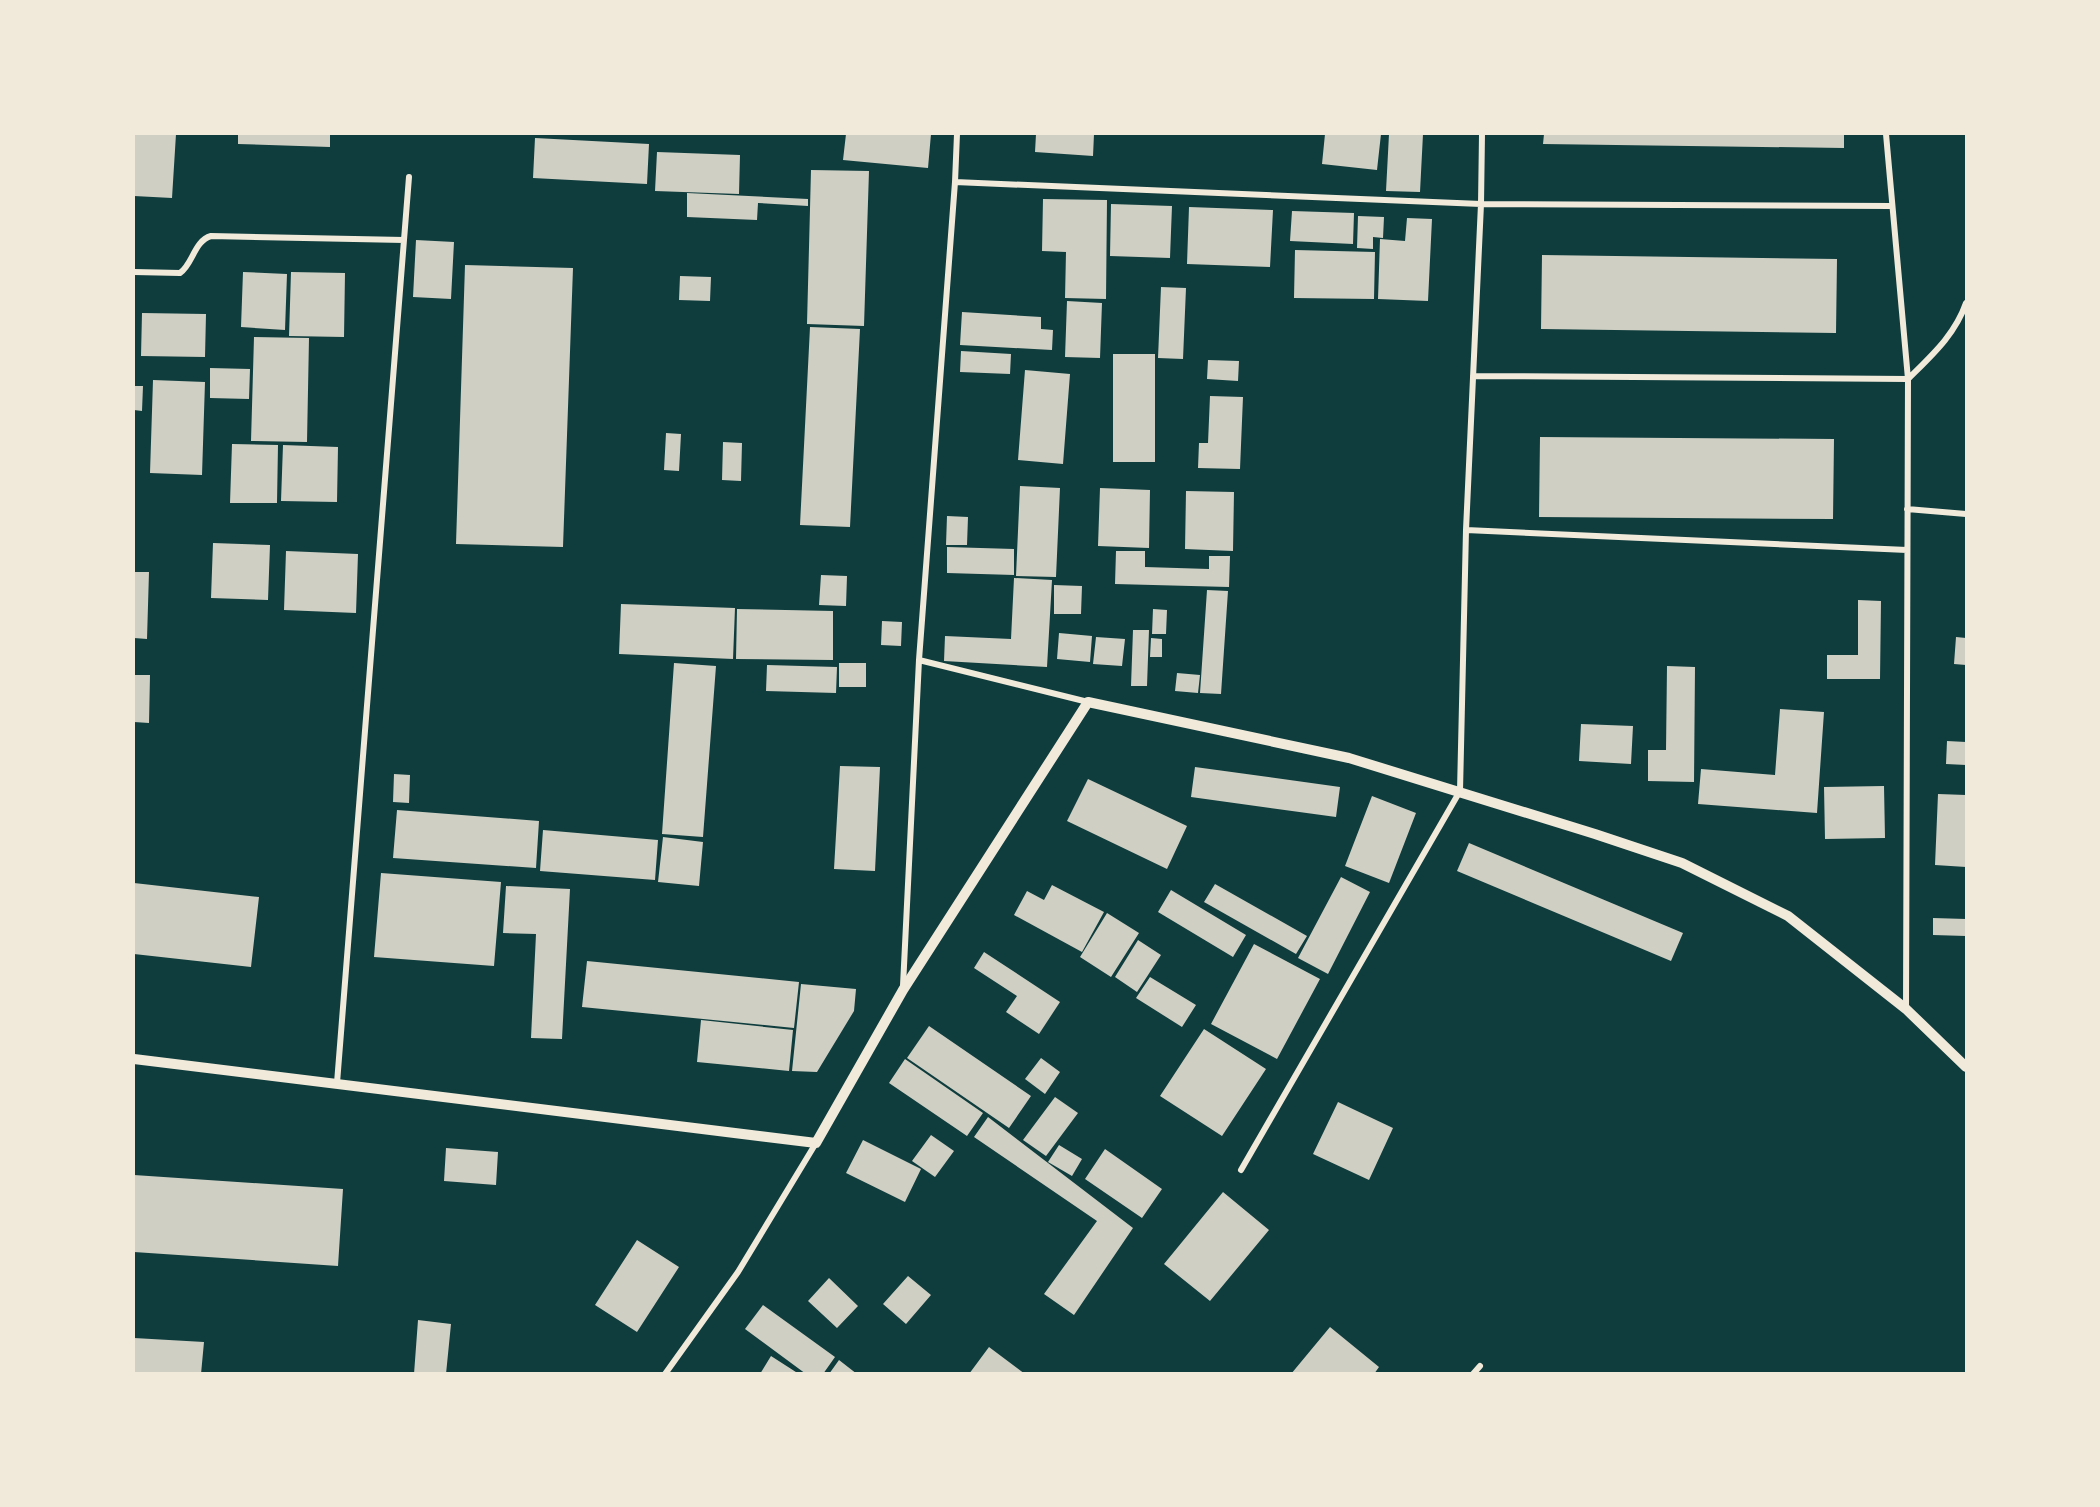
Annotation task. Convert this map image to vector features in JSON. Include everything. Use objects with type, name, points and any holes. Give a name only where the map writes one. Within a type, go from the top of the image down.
[{"type":"street","points":[[903,990],[919,660],[957,134]]},
{"type":"street","points":[[1240,1170],[1460,791],[1466,530],[1481,204],[1482,134]]},
{"type":"street","points":[[1886,134],[1908,379],[1906,1009]]},
{"type":"street","points":[[337,1083],[409,177]]},
{"type":"street","points":[[955,183],[1481,204],[1891,206]]},
{"type":"street","points":[[134,272],[180,273],[204,239],[212,236],[404,240]]},
{"type":"street","points":[[1473,376],[1908,379],[1942,346],[1962,315],[1966,303]]},
{"type":"street","points":[[1907,509],[1966,514]]},
{"type":"street","points":[[1466,530],[1907,550]]},
{"type":"street","points":[[919,660],[1088,702],[1349,758],[1460,791],[1682,863],[1788,916],[1906,1009],[1966,1067]]},
{"type":"street","points":[[665,1374],[738,1272],[816,1143],[903,990],[1088,702]]},
{"type":"street","points":[[134,1059],[816,1143]]},
{"type":"street","points":[[1473,1374],[1480,1366]]},
{"type":"building","points":[[134,134],[176,134],[172,198],[134,196]]},
{"type":"building","points":[[238,134],[330,134],[330,147],[238,144]]},
{"type":"building","points":[[846,134],[931,134],[928,168],[843,160]]},
{"type":"building","points":[[1036,134],[1094,134],[1093,156],[1035,152]]},
{"type":"building","points":[[1325,134],[1381,134],[1377,170],[1322,164]]},
{"type":"building","points":[[1389,134],[1423,134],[1420,192],[1386,191]]},
{"type":"building","points":[[1544,134],[1844,134],[1844,148],[1543,144]]},
{"type":"building","points":[[535,138],[649,144],[647,184],[533,178]]},
{"type":"building","points":[[657,152],[740,155],[739,194],[655,191]]},
{"type":"building","points":[[811,170],[869,171],[864,326],[807,324]]},
{"type":"building","points":[[687,193],[808,199],[808,206],[758,203],[757,220],[687,217]]},
{"type":"building","points":[[1043,199],[1107,200],[1106,299],[1065,298],[1066,252],[1042,251]]},
{"type":"building","points":[[1111,204],[1172,206],[1170,258],[1110,256]]},
{"type":"building","points":[[1189,207],[1273,210],[1270,267],[1187,264]]},
{"type":"building","points":[[1292,211],[1354,213],[1353,244],[1290,241]]},
{"type":"building","points":[[1358,216],[1384,217],[1383,238],[1373,237],[1373,249],[1357,248]]},
{"type":"building","points":[[1407,218],[1432,219],[1428,301],[1378,299],[1380,239],[1405,241]]},
{"type":"building","points":[[416,240],[454,242],[451,299],[413,297]]},
{"type":"building","points":[[1295,250],[1375,252],[1374,299],[1294,298]]},
{"type":"building","points":[[1542,255],[1837,259],[1836,333],[1541,329]]},
{"type":"building","points":[[465,265],[573,268],[563,547],[456,544]]},
{"type":"building","points":[[243,272],[287,274],[285,330],[241,327]]},
{"type":"building","points":[[291,272],[345,273],[344,337],[289,336]]},
{"type":"building","points":[[680,276],[711,277],[710,301],[679,300]]},
{"type":"building","points":[[1161,287],[1186,288],[1183,359],[1158,358]]},
{"type":"building","points":[[1067,301],[1102,303],[1100,358],[1065,357]]},
{"type":"building","points":[[962,312],[1041,317],[1041,329],[1053,330],[1052,350],[960,345]]},
{"type":"building","points":[[142,313],[206,314],[205,357],[141,356]]},
{"type":"building","points":[[810,327],[860,329],[850,527],[800,525]]},
{"type":"building","points":[[254,337],[309,338],[307,442],[251,441]]},
{"type":"building","points":[[961,351],[1011,354],[1010,374],[960,372]]},
{"type":"building","points":[[1113,354],[1155,354],[1155,462],[1113,462]]},
{"type":"building","points":[[1208,360],[1239,361],[1238,381],[1207,379]]},
{"type":"building","points":[[210,368],[250,369],[249,399],[210,398]]},
{"type":"building","points":[[1025,370],[1070,374],[1063,464],[1018,460]]},
{"type":"building","points":[[153,380],[205,382],[202,475],[150,473]]},
{"type":"building","points":[[134,386],[143,386],[142,411],[134,410]]},
{"type":"building","points":[[1210,396],[1243,397],[1240,469],[1198,468],[1199,443],[1208,443]]},
{"type":"building","points":[[666,433],[681,434],[679,471],[664,470]]},
{"type":"building","points":[[1540,437],[1834,439],[1833,519],[1539,517]]},
{"type":"building","points":[[723,442],[742,443],[741,481],[722,480]]},
{"type":"building","points":[[232,444],[278,445],[277,503],[230,503]]},
{"type":"building","points":[[283,445],[338,447],[337,502],[281,501]]},
{"type":"building","points":[[1020,486],[1060,488],[1056,577],[1016,576]]},
{"type":"building","points":[[1100,488],[1150,490],[1149,548],[1098,546]]},
{"type":"building","points":[[1186,491],[1234,492],[1233,551],[1185,549]]},
{"type":"building","points":[[947,516],[968,517],[967,545],[946,545]]},
{"type":"building","points":[[213,543],[270,545],[268,600],[211,598]]},
{"type":"building","points":[[947,547],[1014,549],[1014,575],[947,573]]},
{"type":"building","points":[[286,551],[358,554],[356,613],[284,610]]},
{"type":"building","points":[[1116,551],[1145,551],[1145,567],[1209,569],[1209,556],[1230,556],[1229,587],[1115,584]]},
{"type":"building","points":[[134,572],[149,572],[147,639],[134,638]]},
{"type":"building","points":[[821,575],[847,576],[846,606],[819,605]]},
{"type":"building","points":[[1014,578],[1052,580],[1047,667],[944,661],[945,636],[1011,639]]},
{"type":"building","points":[[1054,585],[1082,586],[1081,614],[1054,614]]},
{"type":"building","points":[[1207,590],[1228,591],[1221,694],[1200,693]]},
{"type":"building","points":[[1858,600],[1881,601],[1880,679],[1827,679],[1827,655],[1858,655]]},
{"type":"building","points":[[621,604],[735,608],[733,659],[619,654]]},
{"type":"building","points":[[737,609],[833,611],[833,660],[736,659]]},
{"type":"building","points":[[1153,609],[1167,610],[1166,634],[1152,634]]},
{"type":"building","points":[[882,621],[902,622],[901,646],[881,645]]},
{"type":"building","points":[[1133,630],[1149,630],[1147,686],[1131,686]]},
{"type":"building","points":[[1059,633],[1092,636],[1090,662],[1057,659]]},
{"type":"building","points":[[1096,637],[1125,639],[1122,666],[1093,664]]},
{"type":"building","points":[[1956,637],[1966,638],[1966,665],[1954,664]]},
{"type":"building","points":[[1151,638],[1162,639],[1162,657],[1150,657]]},
{"type":"building","points":[[674,663],[716,666],[703,837],[662,834]]},
{"type":"building","points":[[839,663],[866,663],[866,687],[839,687]]},
{"type":"building","points":[[767,665],[837,667],[836,693],[766,691]]},
{"type":"building","points":[[1667,666],[1695,667],[1694,782],[1648,781],[1648,750],[1666,750]]},
{"type":"building","points":[[1177,673],[1200,675],[1198,693],[1175,691]]},
{"type":"building","points":[[134,675],[150,675],[149,723],[134,722]]},
{"type":"building","points":[[1780,709],[1824,712],[1817,813],[1698,804],[1701,769],[1775,775]]},
{"type":"building","points":[[1581,724],[1633,726],[1631,764],[1579,761]]},
{"type":"building","points":[[1947,741],[1966,742],[1966,765],[1946,764]]},
{"type":"building","points":[[840,766],[880,767],[875,871],[834,869]]},
{"type":"building","points":[[1195,767],[1340,787],[1336,817],[1191,797]]},
{"type":"building","points":[[394,774],[410,775],[409,803],[393,802]]},
{"type":"building","points":[[1088,779],[1187,826],[1167,869],[1067,821]]},
{"type":"building","points":[[1884,786],[1885,838],[1825,839],[1824,787]]},
{"type":"building","points":[[1938,794],[1966,795],[1966,867],[1935,865]]},
{"type":"building","points":[[1372,796],[1416,813],[1389,883],[1345,866]]},
{"type":"building","points":[[397,810],[539,821],[536,868],[393,858]]},
{"type":"building","points":[[543,830],[658,840],[655,880],[540,871]]},
{"type":"building","points":[[663,837],[703,842],[699,886],[658,882]]},
{"type":"building","points":[[1469,843],[1683,933],[1671,961],[1457,871]]},
{"type":"building","points":[[381,873],[501,882],[494,966],[374,957]]},
{"type":"building","points":[[1341,877],[1370,892],[1328,974],[1298,958]]},
{"type":"building","points":[[134,883],[259,897],[251,967],[134,954]]},
{"type":"building","points":[[1215,884],[1307,936],[1296,954],[1204,902]]},
{"type":"building","points":[[1052,885],[1104,912],[1082,952],[1014,915],[1027,891],[1044,900]]},
{"type":"building","points":[[506,886],[570,889],[562,1039],[531,1038],[536,934],[503,933]]},
{"type":"building","points":[[1171,890],[1246,935],[1233,957],[1158,912]]},
{"type":"building","points":[[1107,913],[1139,933],[1111,977],[1080,957]]},
{"type":"building","points":[[1933,918],[1966,919],[1966,936],[1933,935]]},
{"type":"building","points":[[1138,940],[1161,955],[1137,992],[1115,977]]},
{"type":"building","points":[[1254,944],[1320,979],[1277,1059],[1211,1024]]},
{"type":"building","points":[[984,952],[1060,1002],[1039,1034],[1006,1012],[1017,996],[974,968]]},
{"type":"building","points":[[587,961],[799,982],[794,1028],[582,1007]]},
{"type":"building","points":[[1150,977],[1196,1005],[1182,1027],[1136,998]]},
{"type":"building","points":[[801,984],[856,989],[854,1011],[817,1072],[792,1071]]},
{"type":"building","points":[[701,1020],[793,1030],[789,1071],[697,1062]]},
{"type":"building","points":[[929,1026],[1031,1096],[1009,1128],[907,1058]]},
{"type":"building","points":[[1204,1029],[1266,1069],[1222,1136],[1160,1096]]},
{"type":"building","points":[[1041,1058],[1060,1072],[1045,1094],[1025,1079]]},
{"type":"building","points":[[905,1059],[983,1113],[967,1136],[889,1083]]},
{"type":"building","points":[[1055,1097],[1078,1113],[1046,1156],[1023,1140]]},
{"type":"building","points":[[1338,1102],[1393,1128],[1369,1180],[1313,1154]]},
{"type":"building","points":[[988,1117],[1133,1228],[1074,1315],[1044,1294],[1097,1221],[974,1137]]},
{"type":"building","points":[[931,1135],[954,1151],[935,1177],[912,1161]]},
{"type":"building","points":[[863,1140],[921,1169],[905,1202],[846,1173]]},
{"type":"building","points":[[1059,1145],[1082,1159],[1072,1176],[1048,1162]]},
{"type":"building","points":[[446,1148],[498,1152],[496,1185],[444,1181]]},
{"type":"building","points":[[1105,1149],[1162,1189],[1142,1218],[1085,1179]]},
{"type":"building","points":[[134,1175],[343,1189],[338,1266],[134,1252]]},
{"type":"building","points":[[1223,1192],[1269,1230],[1210,1301],[1164,1264]]},
{"type":"building","points":[[637,1240],[679,1267],[637,1332],[595,1305]]},
{"type":"building","points":[[908,1276],[931,1295],[906,1324],[883,1304]]},
{"type":"building","points":[[829,1278],[858,1306],[837,1328],[808,1301]]},
{"type":"building","points":[[763,1305],[835,1357],[823,1374],[806,1374],[745,1329]]},
{"type":"building","points":[[418,1320],[451,1324],[446,1374],[414,1374]]},
{"type":"building","points":[[1330,1327],[1379,1367],[1374,1374],[1291,1374]]},
{"type":"building","points":[[134,1338],[204,1342],[201,1374],[134,1374]]},
{"type":"building","points":[[989,1347],[1025,1374],[969,1374]]},
{"type":"building","points":[[771,1356],[799,1374],[760,1374]]},
{"type":"building","points":[[839,1360],[857,1374],[829,1374]]}]
